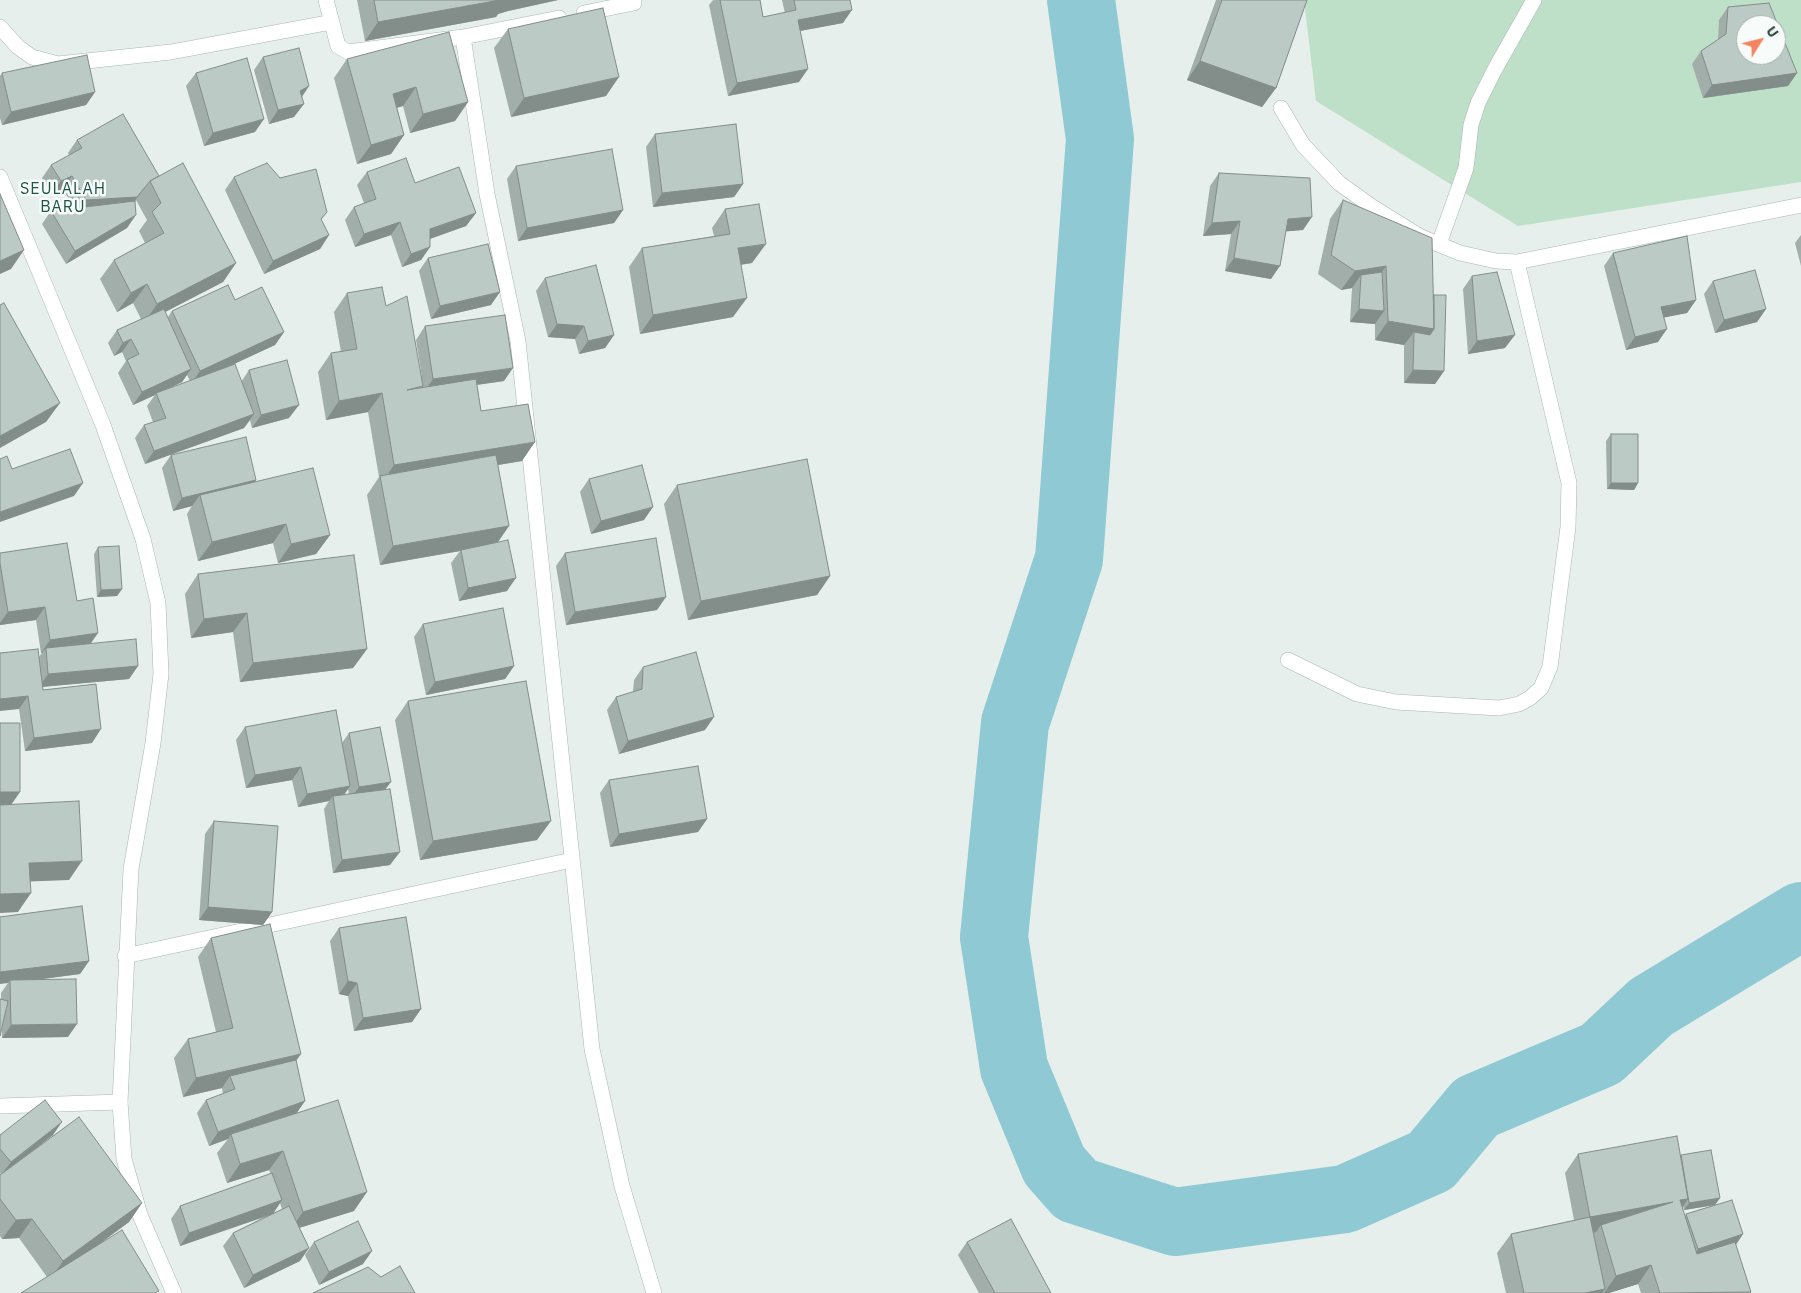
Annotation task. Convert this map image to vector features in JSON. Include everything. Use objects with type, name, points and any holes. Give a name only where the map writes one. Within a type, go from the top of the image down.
[{"type":"street","points":[[326,0],[338,46],[348,52],[463,36],[634,4]]},
{"type":"street","points":[[1439,244],[1466,168],[1471,125],[1478,103],[1494,68],[1534,0]]},
{"type":"street","points":[[0,27],[18,47],[32,57],[58,64],[171,52],[332,22]]},
{"type":"street","points":[[463,36],[488,194],[518,341],[592,1049],[622,1186],[654,1293]]},
{"type":"street","points":[[1281,108],[1303,144],[1339,183],[1421,238],[1460,253],[1496,261],[1518,262],[1801,205]]},
{"type":"street","points":[[0,177],[103,425],[143,539],[158,603],[161,674],[153,743],[130,869],[120,1102],[127,1169],[140,1215],[174,1293]]},
{"type":"street","points":[[1288,660],[1357,694],[1396,702],[1499,708],[1519,704],[1530,698],[1541,688],[1551,658],[1568,527],[1569,483],[1518,262]]},
{"type":"street","points":[[125,956],[572,860]]},
{"type":"street","points":[[0,1106],[120,1102]]},
{"type":"green space","points":[[1304,0],[1801,0],[1801,182],[1518,226],[1316,101]]},
{"type":"building","points":[[374,0],[500,0],[378,22]]},
{"type":"building","points":[[720,0],[760,0],[763,17],[796,10],[794,0],[850,0],[852,10],[798,20],[808,69],[737,83]]},
{"type":"building","points":[[1222,0],[1307,0],[1276,88],[1200,61]]},
{"type":"building","points":[[1769,3],[1774,15],[1736,15],[1736,65],[1786,65],[1786,46],[1797,73],[1712,85],[1701,51],[1726,34],[1728,7]]},
{"type":"building","points":[[603,8],[619,77],[524,98],[508,29]]},
{"type":"building","points":[[449,32],[468,102],[423,114],[416,87],[393,94],[404,135],[371,145],[347,59]]},
{"type":"building","points":[[299,48],[309,86],[300,91],[304,104],[278,110],[263,57]]},
{"type":"building","points":[[87,55],[95,92],[11,112],[2,73]]},
{"type":"building","points":[[247,58],[264,119],[213,133],[196,73]]},
{"type":"building","points":[[123,114],[159,176],[150,181],[137,197],[86,200],[72,176],[61,181],[51,165],[82,148],[77,140]]},
{"type":"building","points":[[736,124],[743,184],[662,193],[655,134]]},
{"type":"building","points":[[612,149],[623,210],[527,228],[516,166]]},
{"type":"building","points":[[406,158],[415,183],[459,167],[476,213],[430,229],[430,247],[411,254],[400,222],[364,234],[354,207],[376,199],[367,172]]},
{"type":"building","points":[[183,163],[236,263],[157,304],[147,284],[131,293],[114,260],[164,233],[152,212],[161,203],[150,181]]},
{"type":"building","points":[[267,163],[280,178],[316,169],[327,212],[321,219],[329,235],[273,261],[234,177]]},
{"type":"building","points":[[1219,173],[1310,178],[1312,217],[1288,219],[1280,266],[1234,258],[1240,221],[1212,223]]},
{"type":"building","points":[[0,194],[24,250],[0,261]]},
{"type":"building","points":[[1343,200],[1432,238],[1434,329],[1388,321],[1386,266],[1355,271],[1331,255]]},
{"type":"building","points":[[135,201],[136,215],[75,251],[51,211]]},
{"type":"building","points":[[759,204],[766,244],[738,248],[747,298],[653,315],[642,248],[730,234],[725,209]]},
{"type":"building","points":[[1687,236],[1696,300],[1661,307],[1667,329],[1635,337],[1613,253]]},
{"type":"building","points":[[488,244],[500,292],[440,306],[428,258]]},
{"type":"building","points":[[596,265],[614,335],[588,341],[584,326],[557,324],[545,278]]},
{"type":"building","points":[[1755,270],[1766,309],[1724,320],[1713,281]]},
{"type":"building","points":[[1382,272],[1384,311],[1359,309],[1361,275]]},
{"type":"building","points":[[1497,272],[1515,335],[1477,341],[1472,276]]},
{"type":"building","points":[[228,285],[235,300],[262,287],[284,332],[200,371],[172,311]]},
{"type":"building","points":[[382,287],[386,306],[407,296],[423,386],[407,390],[476,379],[481,411],[528,404],[535,442],[394,465],[382,393],[339,401],[331,353],[357,349],[347,293]]},
{"type":"building","points":[[1434,295],[1446,295],[1444,371],[1413,370],[1414,332],[1430,335],[1434,329]]},
{"type":"building","points":[[4,303],[60,403],[0,436],[0,305]]},
{"type":"building","points":[[164,309],[191,369],[142,392],[127,360],[139,354],[131,339],[123,343],[117,330]]},
{"type":"building","points":[[505,315],[513,368],[433,379],[425,326]]},
{"type":"building","points":[[287,360],[299,405],[261,415],[249,370]]},
{"type":"building","points":[[235,364],[254,414],[154,451],[144,425],[166,418],[156,393]]},
{"type":"building","points":[[1611,434],[1638,434],[1638,483],[1611,483]]},
{"type":"building","points":[[246,437],[256,480],[182,498],[171,455]]},
{"type":"building","points":[[70,449],[83,483],[0,512],[0,459],[7,456],[12,469]]},
{"type":"building","points":[[496,455],[509,526],[393,546],[380,476]]},
{"type":"building","points":[[807,459],[830,576],[701,601],[677,485]]},
{"type":"building","points":[[642,465],[653,507],[601,521],[589,479]]},
{"type":"building","points":[[313,468],[330,535],[291,544],[286,524],[212,542],[200,495]]},
{"type":"building","points":[[656,538],[666,597],[575,612],[565,553]]},
{"type":"building","points":[[508,540],[516,578],[468,588],[461,550]]},
{"type":"building","points":[[67,543],[77,601],[93,598],[98,633],[50,640],[45,607],[8,612],[0,553]]},
{"type":"building","points":[[119,546],[122,589],[101,590],[98,547]]},
{"type":"building","points":[[354,555],[367,649],[253,663],[247,613],[204,619],[198,574]]},
{"type":"building","points":[[503,608],[514,666],[435,682],[423,624]]},
{"type":"building","points":[[136,639],[138,666],[48,674],[46,648]]},
{"type":"building","points":[[38,649],[43,690],[96,684],[101,729],[34,738],[28,696],[0,699],[0,653]]},
{"type":"building","points":[[696,652],[714,717],[628,741],[616,697],[642,689],[643,667]]},
{"type":"building","points":[[526,681],[551,821],[433,841],[408,701]]},
{"type":"building","points":[[336,710],[350,786],[307,794],[301,767],[255,775],[245,727]]},
{"type":"building","points":[[0,723],[20,723],[20,792],[0,792]]},
{"type":"building","points":[[380,727],[391,782],[359,787],[349,733]]},
{"type":"building","points":[[698,766],[707,819],[619,834],[609,780]]},
{"type":"building","points":[[390,789],[400,852],[342,860],[333,796]]},
{"type":"building","points":[[79,801],[82,861],[29,863],[31,893],[0,894],[0,805]]},
{"type":"building","points":[[214,821],[278,826],[272,912],[208,907]]},
{"type":"building","points":[[82,906],[89,961],[0,972],[0,917]]},
{"type":"building","points":[[406,917],[421,1009],[363,1018],[357,983],[348,981],[339,928]]},
{"type":"building","points":[[270,924],[301,1054],[196,1078],[188,1039],[233,1028],[211,938]]},
{"type":"building","points":[[76,979],[77,1024],[11,1025],[10,980]]},
{"type":"building","points":[[0,999],[8,1001],[0,1036]]},
{"type":"building","points":[[296,1060],[305,1101],[218,1132],[206,1100],[235,1089],[230,1076]]},
{"type":"building","points":[[45,1100],[62,1122],[11,1162],[0,1149],[0,1135]]},
{"type":"building","points":[[338,1100],[367,1192],[303,1212],[283,1151],[240,1164],[231,1134]]},
{"type":"building","points":[[79,1117],[142,1203],[63,1261],[32,1219],[16,1220],[0,1199],[0,1175]]},
{"type":"building","points":[[1677,1136],[1688,1199],[1680,1200],[1697,1254],[1735,1242],[1751,1292],[1660,1293],[1651,1265],[1616,1276],[1601,1225],[1673,1202],[1590,1217],[1578,1154]]},
{"type":"building","points":[[1711,1150],[1720,1198],[1689,1203],[1681,1155]]},
{"type":"building","points":[[272,1173],[282,1200],[189,1233],[180,1206]]},
{"type":"building","points":[[1732,1200],[1743,1234],[1698,1249],[1686,1214]]},
{"type":"building","points":[[289,1206],[309,1248],[253,1275],[233,1233]]},
{"type":"building","points":[[1590,1217],[1605,1289],[1585,1293],[1524,1293],[1511,1234]]},
{"type":"building","points":[[1011,1219],[1051,1293],[995,1293],[967,1242]]},
{"type":"building","points":[[358,1221],[372,1251],[329,1272],[314,1242]]},
{"type":"building","points":[[122,1230],[159,1291],[155,1293],[21,1293]]},
{"type":"building","points":[[400,1266],[415,1293],[313,1293],[368,1267],[381,1277]]},
{"type":"waterway","points":[[1081,0],[1100,139],[1069,559],[1015,723],[994,937],[1014,1068],[1054,1165],[1076,1190],[1175,1222],[1345,1199],[1431,1161],[1476,1107],[1601,1054],[1651,1007],[1801,916]]},
{"type":"district","name":"SEULALAH BARU","points":[[63,198]]}]
